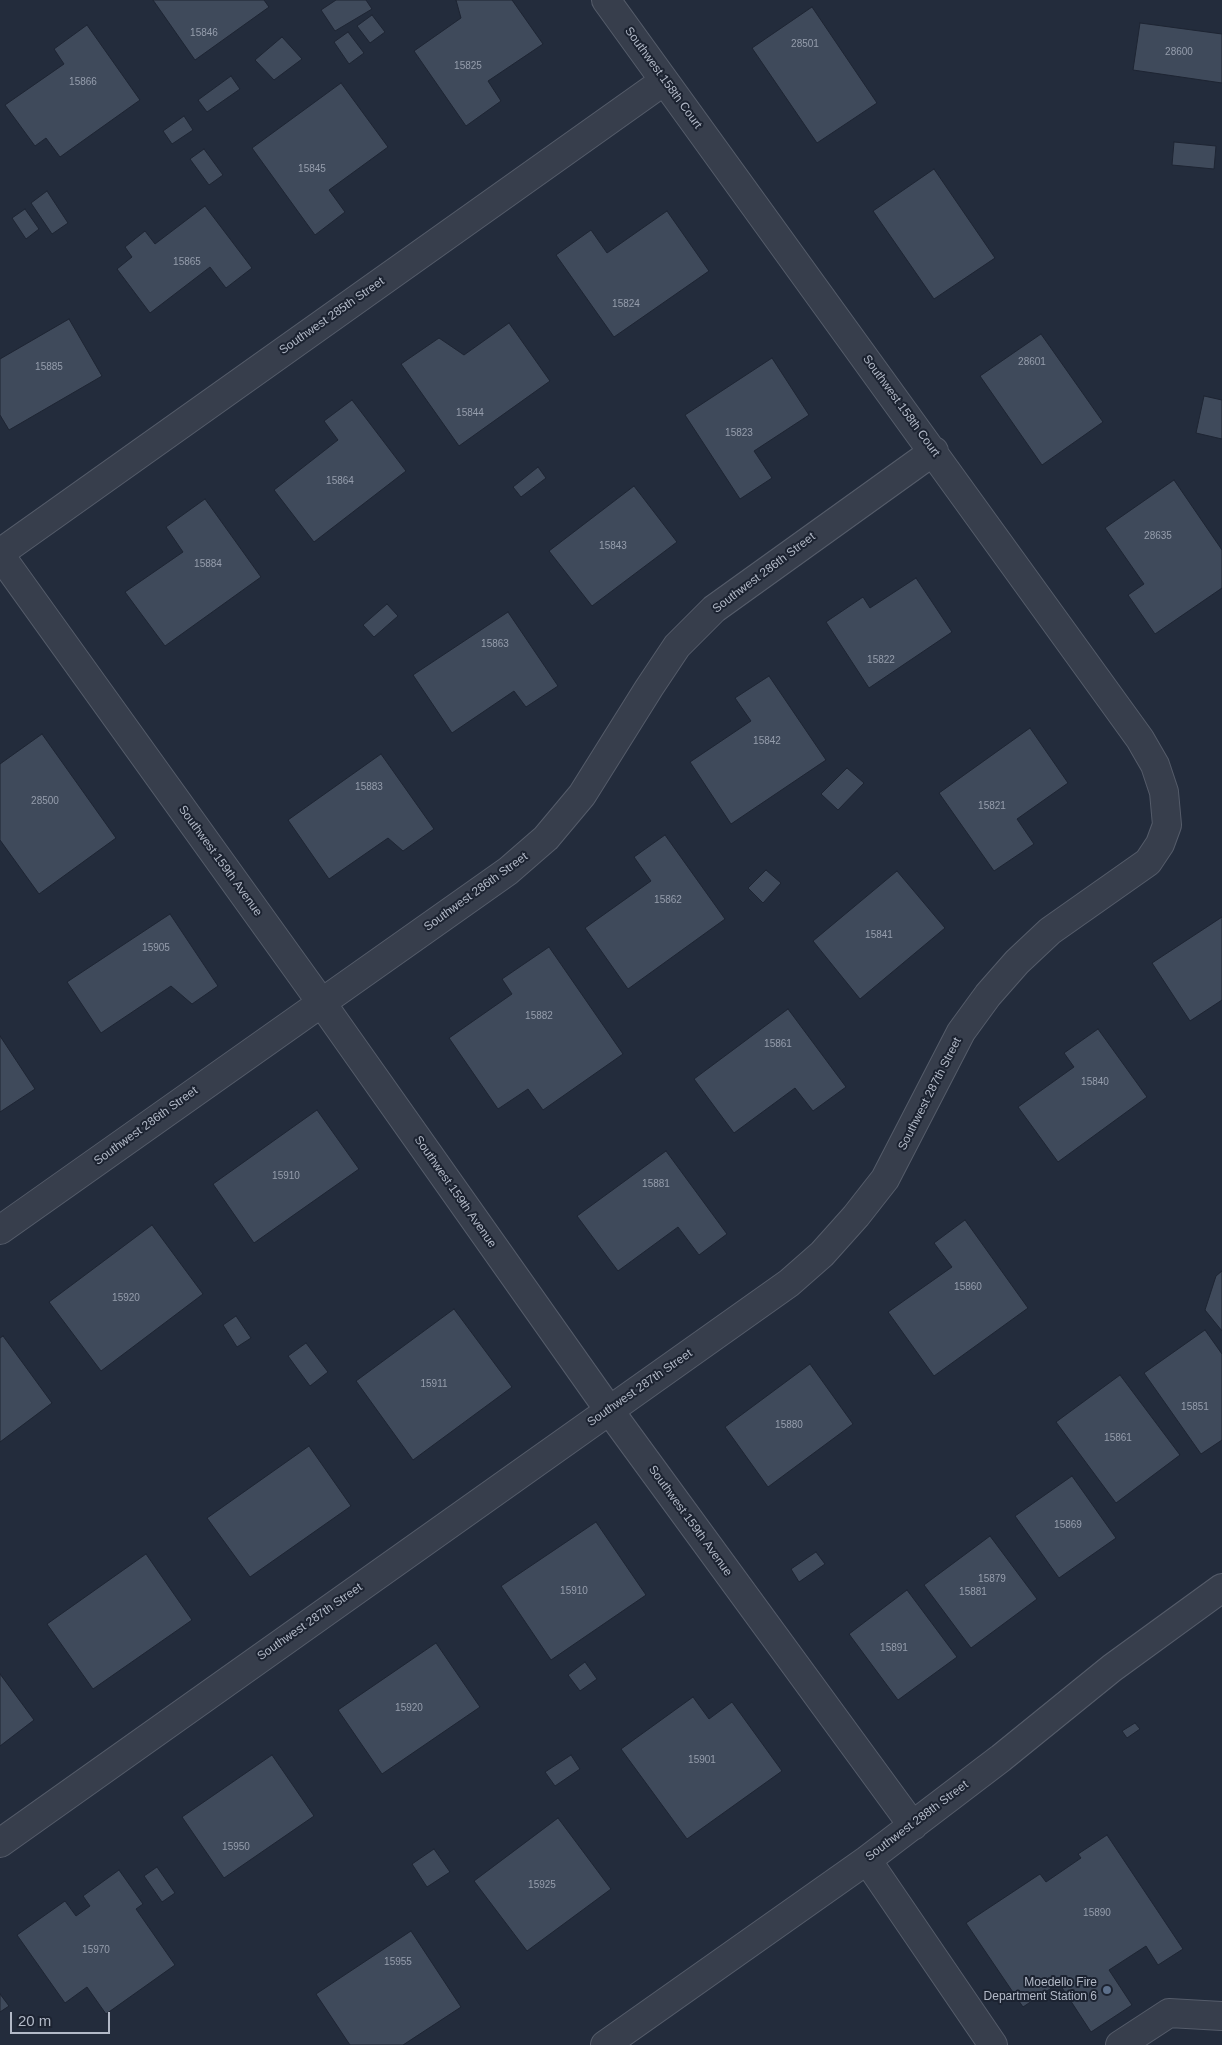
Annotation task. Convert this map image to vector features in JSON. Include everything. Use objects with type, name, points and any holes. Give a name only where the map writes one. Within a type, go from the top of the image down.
[{"type":"street","name":"Southwest 158th Court","points":[[606,0],[934,451],[1140,739],[1155,766],[1164,792],[1167,825]]},
{"type":"street","name":"Southwest 285th Street","points":[[0,554],[664,81]]},
{"type":"street","name":"Southwest 286th Street","points":[[0,1230],[508,871],[546,838],[582,795],[677,646],[714,609],[934,451]]},
{"type":"street","name":"Southwest 159th Avenue","points":[[0,554],[321,1002],[609,1410],[913,1826]]},
{"type":"street","name":"Southwest 287th Street","points":[[0,1843],[789,1283],[822,1254],[856,1216],[885,1179],[961,1032],[988,995],[1017,962],[1050,931],[1148,862],[1160,844],[1167,825]]},
{"type":"street","name":"Southwest 288th Street","points":[[606,2045],[913,1826],[1112,1668],[1222,1588]]},
{"type":"street","points":[[1171,1624],[1222,1612]]},
{"type":"street","points":[[867,1860],[993,2045]]},
{"type":"street","points":[[1120,2045],[1169,2013],[1222,2016]]},
{"type":"building","points":[[153,0],[264,0],[269,7],[195,60]]},
{"type":"building","points":[[336,0],[366,0],[372,9],[335,31],[321,10]]},
{"type":"building","points":[[456,0],[512,0],[543,44],[488,81],[501,101],[466,126],[414,51],[461,18]]},
{"type":"building","points":[[812,7],[877,103],[817,143],[752,48]]},
{"type":"building","points":[[372,15],[385,32],[370,43],[357,26]]},
{"type":"building","points":[[1140,23],[1222,34],[1222,83],[1133,70]]},
{"type":"building","points":[[87,25],[140,100],[60,157],[46,138],[35,146],[5,105],[64,64],[54,49]]},
{"type":"building","points":[[348,32],[364,53],[349,64],[334,42]]},
{"type":"building","points":[[282,37],[302,59],[274,80],[255,60]]},
{"type":"building","points":[[231,76],[240,89],[207,112],[198,100]]},
{"type":"building","points":[[341,83],[388,147],[329,190],[345,212],[315,235],[252,148]]},
{"type":"building","points":[[184,116],[193,130],[172,144],[163,131]]},
{"type":"building","points":[[1174,142],[1216,146],[1214,169],[1172,165]]},
{"type":"building","points":[[204,149],[223,175],[209,185],[190,159]]},
{"type":"building","points":[[934,169],[995,258],[934,299],[873,211]]},
{"type":"building","points":[[47,191],[68,223],[52,234],[31,203]]},
{"type":"building","points":[[205,206],[252,268],[226,288],[210,267],[150,313],[117,269],[132,257],[125,247],[145,231],[155,244]]},
{"type":"building","points":[[25,209],[39,229],[26,239],[12,218]]},
{"type":"building","points":[[667,211],[709,271],[614,337],[556,255],[591,230],[607,253]]},
{"type":"building","points":[[69,319],[102,376],[9,430],[0,415],[0,359]]},
{"type":"building","points":[[509,323],[550,381],[459,446],[401,364],[439,338],[464,355]]},
{"type":"building","points":[[1041,334],[1103,422],[1042,465],[980,376]]},
{"type":"building","points":[[772,358],[809,415],[754,451],[772,478],[740,499],[685,415]]},
{"type":"building","points":[[1204,396],[1222,400],[1222,439],[1196,433]]},
{"type":"building","points":[[352,400],[406,471],[314,542],[274,490],[338,440],[324,421]]},
{"type":"building","points":[[538,467],[546,478],[521,497],[513,487]]},
{"type":"building","points":[[1174,480],[1222,550],[1222,588],[1155,634],[1128,595],[1144,584],[1105,528]]},
{"type":"building","points":[[634,486],[677,542],[592,606],[549,551]]},
{"type":"building","points":[[205,499],[261,577],[165,646],[125,592],[183,552],[166,527]]},
{"type":"building","points":[[916,578],[952,632],[869,688],[826,622],[863,597],[870,608]]},
{"type":"building","points":[[387,604],[398,616],[374,637],[363,625]]},
{"type":"building","points":[[508,612],[558,686],[526,707],[514,691],[452,733],[413,675]]},
{"type":"building","points":[[769,676],[826,760],[731,824],[690,762],[751,721],[735,698]]},
{"type":"building","points":[[1030,728],[1068,783],[1017,819],[1034,844],[994,871],[939,793]]},
{"type":"building","points":[[42,734],[116,838],[39,894],[0,840],[0,764]]},
{"type":"building","points":[[381,754],[434,829],[403,851],[388,838],[329,879],[288,820]]},
{"type":"building","points":[[847,768],[864,783],[838,810],[821,794]]},
{"type":"building","points":[[665,835],[725,919],[628,989],[585,928],[651,881],[634,857]]},
{"type":"building","points":[[766,870],[781,883],[763,903],[748,888]]},
{"type":"building","points":[[897,871],[945,928],[860,999],[813,941]]},
{"type":"building","points":[[170,914],[218,986],[192,1004],[171,986],[101,1033],[67,982]]},
{"type":"building","points":[[1222,917],[1222,1000],[1190,1021],[1152,963]]},
{"type":"building","points":[[549,947],[623,1054],[543,1110],[528,1089],[498,1109],[449,1038],[512,994],[502,979]]},
{"type":"building","points":[[788,1009],[846,1087],[813,1111],[795,1088],[734,1133],[694,1079]]},
{"type":"building","points":[[1098,1029],[1147,1097],[1058,1162],[1018,1107],[1074,1067],[1064,1053]]},
{"type":"building","points":[[0,1036],[35,1089],[0,1112]]},
{"type":"building","points":[[317,1110],[359,1169],[254,1243],[213,1184]]},
{"type":"building","points":[[666,1151],[727,1234],[699,1255],[678,1227],[618,1271],[577,1216]]},
{"type":"building","points":[[965,1220],[1028,1308],[934,1376],[888,1312],[952,1267],[934,1243]]},
{"type":"building","points":[[152,1225],[203,1294],[101,1371],[49,1302]]},
{"type":"building","points":[[1222,1271],[1222,1331],[1205,1310],[1216,1276]]},
{"type":"building","points":[[454,1309],[512,1387],[413,1460],[356,1381]]},
{"type":"building","points":[[236,1316],[251,1338],[237,1347],[223,1325]]},
{"type":"building","points":[[1205,1330],[1222,1354],[1222,1440],[1201,1454],[1144,1373]]},
{"type":"building","points":[[3,1336],[52,1403],[0,1442],[0,1338]]},
{"type":"building","points":[[306,1343],[328,1372],[310,1386],[288,1356]]},
{"type":"building","points":[[810,1364],[853,1424],[768,1487],[725,1427]]},
{"type":"building","points":[[1120,1375],[1180,1455],[1116,1503],[1056,1422]]},
{"type":"building","points":[[309,1446],[351,1506],[250,1577],[207,1518]]},
{"type":"building","points":[[1072,1476],[1116,1538],[1059,1578],[1015,1516]]},
{"type":"building","points":[[596,1522],[646,1595],[551,1660],[501,1586]]},
{"type":"building","points":[[990,1536],[1037,1599],[971,1648],[924,1585]]},
{"type":"building","points":[[816,1552],[825,1564],[799,1582],[791,1569]]},
{"type":"building","points":[[146,1554],[192,1620],[93,1689],[47,1624]]},
{"type":"building","points":[[907,1590],[957,1657],[898,1700],[849,1634]]},
{"type":"building","points":[[436,1643],[480,1707],[382,1774],[338,1710]]},
{"type":"building","points":[[585,1662],[597,1679],[580,1691],[568,1675]]},
{"type":"building","points":[[0,1674],[34,1720],[0,1746]]},
{"type":"building","points":[[693,1697],[709,1719],[732,1702],[782,1771],[687,1839],[621,1749]]},
{"type":"building","points":[[1135,1723],[1140,1729],[1127,1738],[1122,1731]]},
{"type":"building","points":[[272,1755],[314,1816],[224,1878],[182,1817]]},
{"type":"building","points":[[571,1755],[580,1769],[555,1786],[545,1772]]},
{"type":"building","points":[[558,1818],[611,1889],[527,1951],[474,1881]]},
{"type":"building","points":[[1107,1835],[1183,1949],[1158,1965],[1146,1946],[1109,1970],[1132,2005],[1091,2032],[1059,1983],[1023,2007],[966,1923],[1040,1874],[1046,1882],[1081,1858],[1078,1854]]},
{"type":"building","points":[[434,1849],[450,1872],[427,1887],[412,1864]]},
{"type":"building","points":[[157,1867],[175,1893],[162,1902],[144,1876]]},
{"type":"building","points":[[119,1870],[143,1904],[136,1909],[175,1965],[106,2014],[87,1987],[65,2003],[17,1935],[65,1901],[76,1916],[90,1906],[83,1896]]},
{"type":"building","points":[[411,1931],[461,2007],[403,2045],[350,2045],[316,1994]]},
{"type":"building","points":[[0,1994],[9,2006],[0,2012]]},
{"type":"place","name":"Moedello Fire Department Station 6","points":[[1107,1990]]}]
